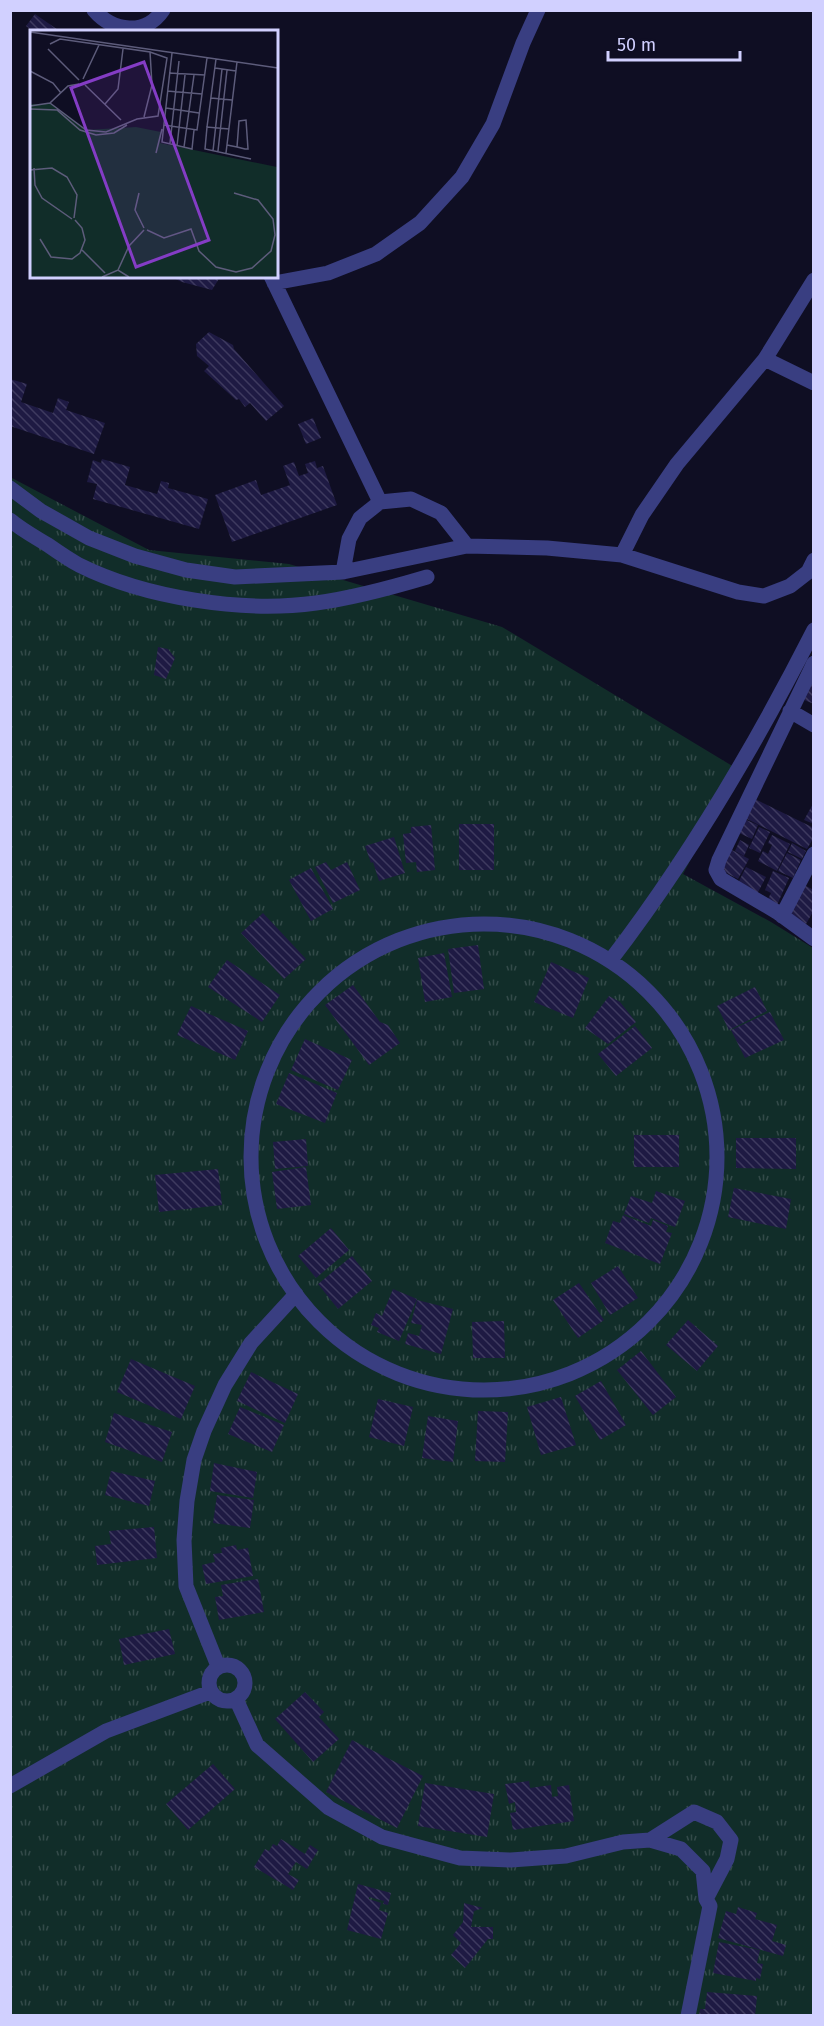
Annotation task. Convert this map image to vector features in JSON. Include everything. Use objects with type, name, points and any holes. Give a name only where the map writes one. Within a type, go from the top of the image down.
[{"type":"street","points":[[94,10],[112,26],[124,29],[151,28],[163,10]]},
{"type":"street","points":[[380,502],[272,279],[328,273],[376,254],[420,223],[462,177],[493,124],[523,43],[538,10]]},
{"type":"street","points":[[622,555],[642,515],[677,464],[765,359],[813,280]]},
{"type":"street","points":[[765,359],[813,383]]},
{"type":"street","points":[[10,488],[41,511],[89,538],[135,556],[186,570],[235,577],[344,572],[467,546],[547,548],[622,555],[728,589],[764,596],[790,586],[808,572],[813,560]]},
{"type":"street","points":[[344,572],[349,539],[360,518],[380,502],[411,499],[441,513],[467,546]]},
{"type":"street","points":[[10,520],[80,565],[145,590],[198,601],[259,606],[313,604],[365,595],[427,578]]},
{"type":"street","points":[[610,961],[649,910],[727,788],[767,720],[813,630]]},
{"type":"street","points":[[813,663],[716,870],[721,879],[782,916],[813,939]]},
{"type":"street","points":[[790,711],[813,725]]},
{"type":"street","points":[[782,916],[813,854]]},
{"type":"street","points":[[461,925],[513,926],[572,942],[610,961],[647,991],[663,1008],[684,1037],[700,1069],[711,1103],[715,1126],[717,1174],[712,1209],[687,1275],[667,1304],[642,1330],[614,1352],[583,1369],[550,1381],[526,1386],[479,1390],[443,1387],[409,1378],[376,1364],[319,1322],[296,1294],[270,1250],[261,1226],[254,1200],[250,1149],[258,1098],[280,1042],[305,1007],[342,972],[379,949],[411,936],[461,925]]},
{"type":"street","points":[[218,1666],[186,1586],[184,1540],[187,1501],[194,1460],[204,1431],[225,1385],[251,1343],[296,1294]]},
{"type":"street","points":[[232,1665],[243,1674],[245,1688],[236,1699],[221,1701],[210,1692],[209,1677],[218,1666],[232,1665]]},
{"type":"street","points":[[10,1786],[106,1731],[210,1692]]},
{"type":"street","points":[[236,1699],[257,1745],[329,1808],[382,1837],[460,1858],[511,1860],[566,1856],[623,1842],[650,1840],[681,1849],[703,1871],[706,1899],[710,1906],[688,2016]]},
{"type":"street","points":[[650,1840],[694,1812],[717,1822],[731,1840],[727,1859],[706,1899]]},
{"type":"green space","points":[[10,477],[149,550],[289,564],[502,627],[739,770],[683,874],[771,922],[813,948],[813,2015],[11,2015]]},
{"type":"building","points":[[35,14],[58,30],[31,30],[26,26]]},
{"type":"building","points":[[173,278],[219,278],[212,290]]},
{"type":"building","points":[[209,332],[233,345],[284,406],[266,421],[250,403],[245,407],[239,399],[236,400],[204,371],[209,366],[197,356],[196,344]]},
{"type":"building","points":[[10,379],[27,384],[21,402],[53,413],[58,398],[69,402],[66,410],[105,423],[94,454],[10,426]]},
{"type":"building","points":[[313,418],[321,438],[306,444],[298,424]]},
{"type":"building","points":[[102,459],[130,467],[125,485],[157,494],[161,481],[169,483],[168,488],[208,499],[199,529],[93,499],[97,484],[87,482],[93,460],[101,463]]},
{"type":"building","points":[[315,461],[317,468],[323,466],[337,505],[232,542],[215,495],[256,480],[261,495],[290,485],[283,466],[294,462],[299,476],[308,473],[305,464]]},
{"type":"building","points":[[158,647],[168,649],[175,658],[166,679],[154,675]]},
{"type":"building","points":[[814,679],[814,704],[804,700]]},
{"type":"building","points":[[755,799],[814,828],[814,837],[807,849],[745,818]]},
{"type":"building","points":[[814,802],[814,824],[804,820]]},
{"type":"building","points":[[744,819],[758,825],[752,839],[737,832]]},
{"type":"building","points":[[459,824],[494,824],[494,870],[459,870]]},
{"type":"building","points":[[431,825],[435,870],[417,872],[416,862],[406,863],[403,834],[411,833],[411,827]]},
{"type":"building","points":[[759,827],[770,832],[760,853],[749,848]]},
{"type":"building","points":[[772,835],[790,844],[777,871],[758,861],[763,851],[768,854],[772,845],[768,843]]},
{"type":"building","points":[[394,837],[405,873],[379,881],[365,846]]},
{"type":"building","points":[[740,840],[749,845],[744,856],[735,851]]},
{"type":"building","points":[[792,843],[806,851],[802,859],[788,852]]},
{"type":"building","points":[[730,849],[749,859],[738,879],[719,869]]},
{"type":"building","points":[[787,853],[801,860],[793,878],[778,871]]},
{"type":"building","points":[[326,862],[331,870],[347,862],[360,890],[333,903],[315,867]]},
{"type":"building","points":[[746,867],[766,877],[756,896],[738,883]]},
{"type":"building","points":[[311,868],[333,909],[311,921],[289,880]]},
{"type":"building","points":[[773,871],[789,878],[777,905],[767,901],[771,893],[765,890]]},
{"type":"building","points":[[804,885],[814,890],[814,910],[806,924],[788,914]]},
{"type":"building","points":[[263,913],[306,959],[284,979],[241,933]]},
{"type":"building","points":[[478,945],[484,989],[454,993],[448,949]]},
{"type":"building","points":[[444,953],[452,997],[425,1002],[418,958]]},
{"type":"building","points":[[227,960],[280,995],[262,1022],[208,987]]},
{"type":"building","points":[[551,962],[589,978],[573,1018],[534,1002]]},
{"type":"building","points":[[353,985],[380,1022],[388,1025],[400,1043],[369,1065],[325,1005]]},
{"type":"building","points":[[755,987],[767,1011],[729,1030],[717,1006]]},
{"type":"building","points":[[609,996],[620,1002],[636,1022],[608,1044],[585,1028]]},
{"type":"building","points":[[191,1006],[248,1031],[235,1060],[177,1035]]},
{"type":"building","points":[[770,1012],[784,1040],[745,1058],[731,1030]]},
{"type":"building","points":[[635,1026],[652,1048],[616,1076],[598,1054]]},
{"type":"building","points":[[305,1039],[352,1060],[338,1090],[291,1070]]},
{"type":"building","points":[[289,1073],[337,1093],[325,1123],[276,1104]]},
{"type":"building","points":[[634,1135],[679,1135],[679,1167],[634,1167]]},
{"type":"building","points":[[736,1138],[796,1138],[796,1169],[736,1168]]},
{"type":"building","points":[[306,1139],[308,1166],[275,1169],[273,1142]]},
{"type":"building","points":[[306,1167],[311,1205],[277,1209],[272,1172]]},
{"type":"building","points":[[218,1169],[222,1205],[159,1212],[155,1175]]},
{"type":"building","points":[[734,1188],[791,1199],[786,1229],[728,1217]]},
{"type":"building","points":[[656,1191],[685,1201],[675,1227],[651,1218],[649,1223],[624,1214],[631,1196],[652,1203]]},
{"type":"building","points":[[623,1215],[651,1226],[653,1220],[668,1226],[666,1232],[672,1233],[660,1264],[605,1243],[613,1221],[620,1223]]},
{"type":"building","points":[[331,1228],[349,1250],[316,1278],[298,1256]]},
{"type":"building","points":[[352,1256],[372,1281],[338,1309],[318,1284]]},
{"type":"building","points":[[618,1266],[638,1298],[610,1315],[591,1283]]},
{"type":"building","points":[[579,1283],[604,1320],[578,1338],[553,1300]]},
{"type":"building","points":[[393,1289],[417,1299],[399,1341],[377,1332],[379,1328],[371,1325],[376,1313],[382,1316]]},
{"type":"building","points":[[417,1300],[453,1309],[441,1354],[405,1344],[408,1333],[419,1336],[422,1325],[411,1323]]},
{"type":"building","points":[[688,1320],[718,1346],[697,1371],[666,1345]]},
{"type":"building","points":[[504,1321],[505,1358],[473,1358],[472,1322]]},
{"type":"building","points":[[641,1351],[676,1397],[653,1415],[617,1370]]},
{"type":"building","points":[[131,1359],[195,1386],[181,1419],[117,1392]]},
{"type":"building","points":[[251,1372],[298,1394],[285,1423],[237,1401]]},
{"type":"building","points":[[601,1381],[626,1425],[600,1440],[575,1396]]},
{"type":"building","points":[[561,1397],[576,1445],[541,1455],[527,1407]]},
{"type":"building","points":[[378,1399],[413,1407],[404,1446],[369,1437]]},
{"type":"building","points":[[240,1407],[284,1425],[272,1452],[228,1434]]},
{"type":"building","points":[[478,1411],[508,1412],[505,1462],[475,1461]]},
{"type":"building","points":[[114,1413],[172,1432],[162,1462],[105,1442]]},
{"type":"building","points":[[428,1416],[458,1421],[453,1462],[422,1458]]},
{"type":"building","points":[[214,1463],[257,1472],[253,1498],[210,1491]]},
{"type":"building","points":[[111,1471],[155,1481],[149,1506],[105,1495]]},
{"type":"building","points":[[217,1495],[254,1500],[250,1528],[213,1523]]},
{"type":"building","points":[[154,1527],[157,1558],[97,1565],[95,1546],[111,1544],[109,1531]]},
{"type":"building","points":[[236,1545],[237,1550],[248,1548],[253,1576],[206,1584],[202,1565],[215,1562],[213,1554],[222,1553],[221,1548]]},
{"type":"building","points":[[258,1579],[264,1612],[219,1620],[215,1597],[223,1596],[221,1585]]},
{"type":"building","points":[[169,1629],[175,1654],[124,1665],[119,1639]]},
{"type":"building","points":[[305,1692],[324,1712],[319,1717],[339,1739],[313,1762],[275,1719]]},
{"type":"building","points":[[352,1740],[423,1776],[397,1828],[326,1792]]},
{"type":"building","points":[[213,1764],[235,1789],[188,1830],[166,1804]]},
{"type":"building","points":[[529,1781],[530,1788],[551,1785],[552,1797],[558,1796],[557,1787],[569,1785],[574,1821],[513,1830],[510,1813],[516,1812],[515,1802],[509,1804],[505,1784]]},
{"type":"building","points":[[425,1783],[494,1794],[487,1837],[418,1826]]},
{"type":"building","points":[[281,1839],[305,1854],[310,1845],[318,1850],[307,1869],[296,1862],[288,1874],[299,1880],[293,1890],[254,1867],[265,1849],[269,1851],[273,1844],[277,1846]]},
{"type":"building","points":[[358,1884],[391,1893],[388,1905],[383,1904],[384,1901],[369,1897],[381,1903],[379,1910],[388,1913],[381,1939],[347,1930]]},
{"type":"building","points":[[464,1903],[483,1908],[474,1911],[471,1927],[493,1927],[493,1939],[488,1939],[465,1968],[451,1955],[461,1943],[453,1935],[463,1922]]},
{"type":"building","points":[[738,1907],[757,1913],[755,1919],[777,1925],[772,1941],[786,1945],[783,1956],[718,1938],[726,1911],[736,1914]]},
{"type":"building","points":[[719,1942],[760,1950],[757,1963],[763,1964],[760,1979],[756,1978],[756,1981],[713,1973]]},
{"type":"building","points":[[707,1992],[757,1996],[755,2016],[699,2016],[700,2009],[705,2009]]}]
